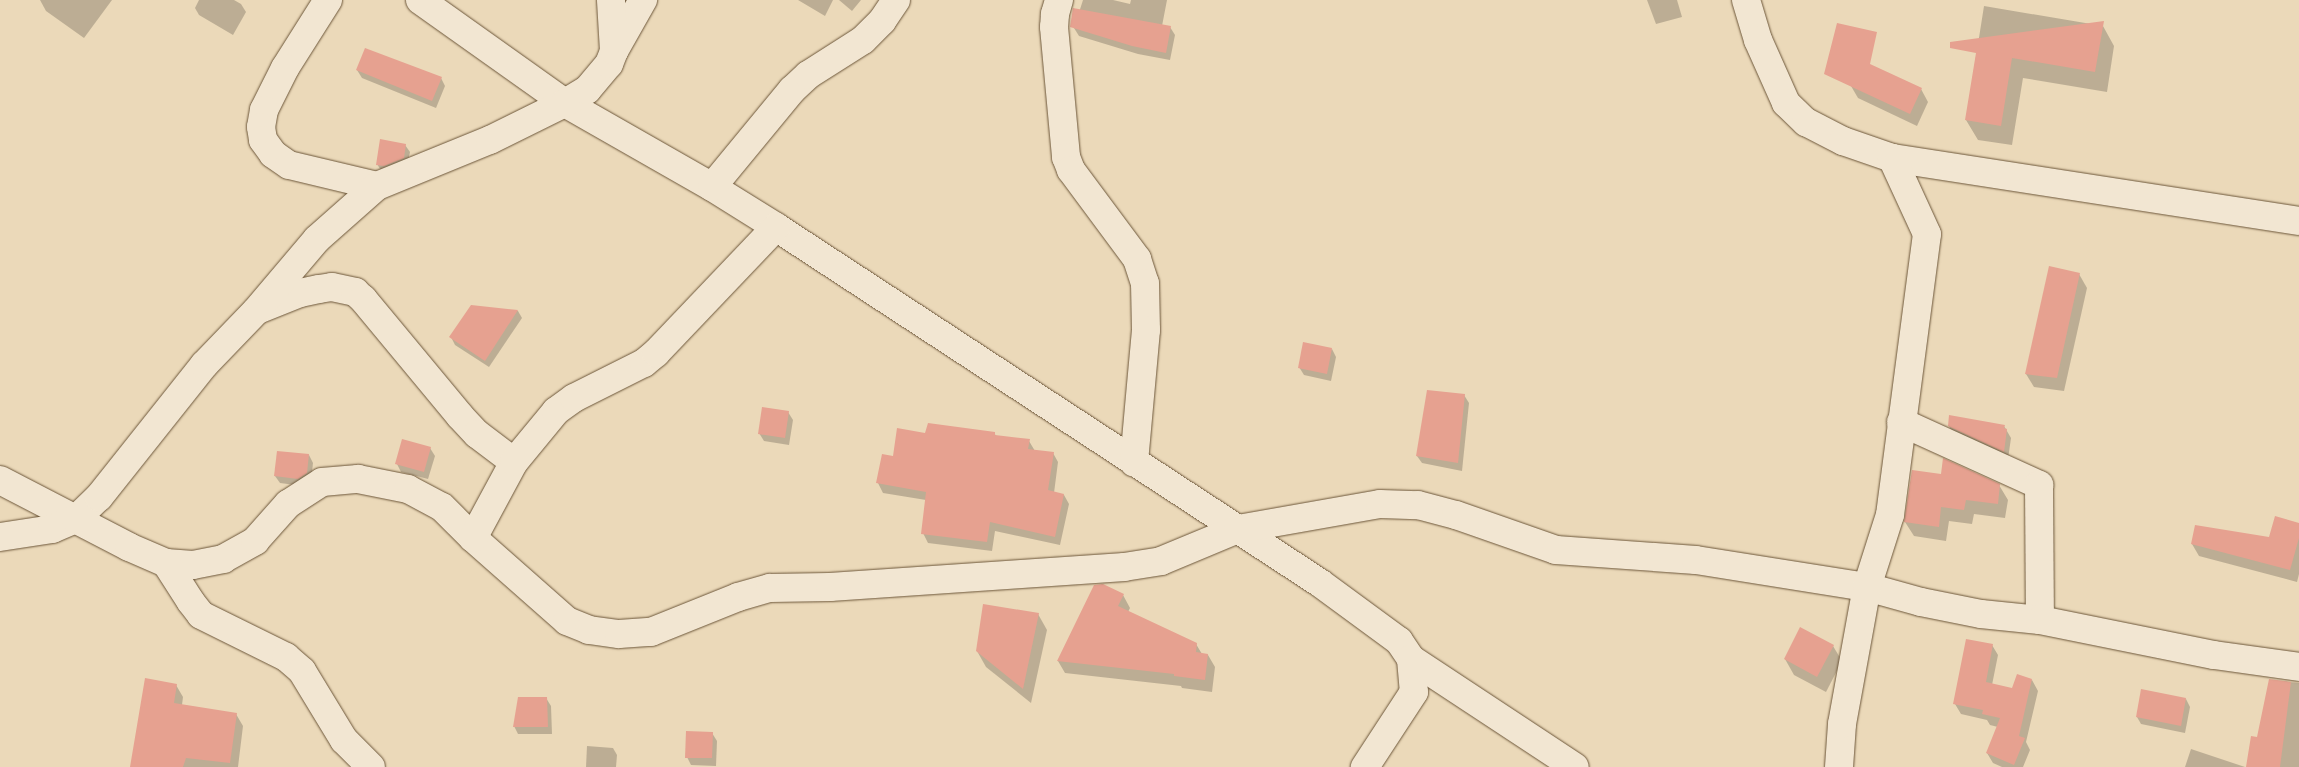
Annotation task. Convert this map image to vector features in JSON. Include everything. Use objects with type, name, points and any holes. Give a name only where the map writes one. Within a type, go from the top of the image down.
[{"type":"street","points":[[328,0],[285,68],[264,110],[261,127],[263,140],[273,154],[289,165],[376,186]]},
{"type":"street","points":[[420,0],[565,103],[712,188],[776,228],[1320,583],[1399,641],[1410,659],[1414,692],[1365,767]]},
{"type":"street","points":[[611,0],[614,51]]},
{"type":"street","points":[[0,537],[52,529],[76,519],[99,497],[204,365],[256,311],[317,239],[376,186],[490,140],[587,90],[609,64],[614,51],[643,0]]},
{"type":"street","points":[[712,188],[792,90],[808,75],[863,40],[882,21],[896,0]]},
{"type":"street","points":[[1059,0],[1054,14],[1054,27],[1066,157],[1071,170],[1137,259],[1145,283],[1146,330],[1134,462]]},
{"type":"street","points":[[1746,0],[1758,40],[1786,104],[1806,122],[1843,141],[1892,158],[2299,221]]},
{"type":"street","points":[[1839,767],[1842,724],[1867,587],[1890,515],[1900,422],[1927,234],[1892,158]]},
{"type":"street","points":[[473,538],[514,462],[556,411],[574,398],[644,363],[656,353],[776,228]]},
{"type":"street","points":[[256,311],[300,293],[319,289],[332,287],[355,292],[363,299],[460,416],[477,434],[514,462]]},
{"type":"street","points":[[1900,422],[2038,485],[2040,620]]},
{"type":"street","points":[[0,480],[128,547],[166,563],[193,565],[223,559],[255,541],[288,504],[322,482],[358,480],[408,489],[442,506],[473,538],[567,621],[588,630],[618,634],[650,632],[738,597],[770,588],[830,587],[1124,568],[1161,561],[1238,529],[1380,504],[1418,505],[1456,515],[1556,550],[1696,560],[1867,587],[1922,602],[1981,614],[2040,620],[2214,655],[2299,667]]},
{"type":"street","points":[[166,563],[201,615],[286,657],[302,671],[344,740],[370,767]]},
{"type":"street","points":[[1410,659],[1575,767]]},
{"type":"building","points":[[1073,8],[1171,26],[1166,53],[1132,46],[1070,27]]},
{"type":"building","points":[[2104,21],[2095,72],[2012,58],[2001,126],[1965,120],[1976,53],[1950,48],[1950,42]]},
{"type":"building","points":[[1837,23],[1877,32],[1870,64],[1922,88],[1910,114],[1824,74]]},
{"type":"building","points":[[365,48],[442,77],[432,101],[356,70]]},
{"type":"building","points":[[380,139],[406,144],[404,158],[384,166],[376,165]]},
{"type":"building","points":[[2049,266],[2080,273],[2057,378],[2025,374]]},
{"type":"building","points":[[471,305],[518,310],[485,361],[449,337]]},
{"type":"building","points":[[1303,342],[1332,348],[1327,374],[1298,368]]},
{"type":"building","points":[[1427,390],[1465,394],[1458,463],[1416,456]]},
{"type":"building","points":[[762,407],[789,411],[785,438],[758,434]]},
{"type":"building","points":[[1949,415],[2005,425],[2004,428],[2007,429],[2004,452],[1948,426]]},
{"type":"building","points":[[928,423],[1030,439],[1028,449],[1054,452],[1048,490],[1064,494],[1055,537],[990,522],[987,542],[921,534],[926,492],[876,483],[882,454],[893,456],[897,428],[925,433]]},
{"type":"building","points":[[402,439],[431,447],[424,472],[395,464]]},
{"type":"building","points":[[277,451],[309,454],[307,473],[298,479],[274,476]]},
{"type":"building","points":[[1943,458],[2000,484],[1998,504],[1966,500],[1964,510],[1941,507],[1939,527],[1904,522],[1912,470],[1941,474]]},
{"type":"building","points":[[2275,516],[2299,523],[2299,538],[2290,570],[2191,544],[2195,525],[2269,537]]},
{"type":"building","points":[[1103,584],[1124,594],[1118,606],[1197,643],[1196,652],[1208,654],[1205,680],[1174,676],[1174,674],[1057,661],[1094,585]]},
{"type":"building","points":[[983,604],[1039,613],[1023,689],[976,651]]},
{"type":"building","points":[[1800,627],[1834,645],[1817,677],[1784,659]]},
{"type":"building","points":[[1966,639],[1993,644],[1986,682],[2012,688],[2017,674],[2032,679],[2019,736],[2025,738],[2014,765],[1986,753],[2000,718],[1982,714],[1983,710],[1953,704]]},
{"type":"building","points":[[145,678],[177,684],[174,703],[237,713],[230,763],[186,758],[183,767],[130,767]]},
{"type":"building","points":[[2269,679],[2291,682],[2280,767],[2246,767],[2251,736],[2257,737]]},
{"type":"building","points":[[2141,689],[2186,698],[2181,726],[2136,717]]},
{"type":"building","points":[[518,697],[547,697],[548,727],[513,727]]},
{"type":"building","points":[[686,731],[713,732],[712,758],[685,758]]}]
